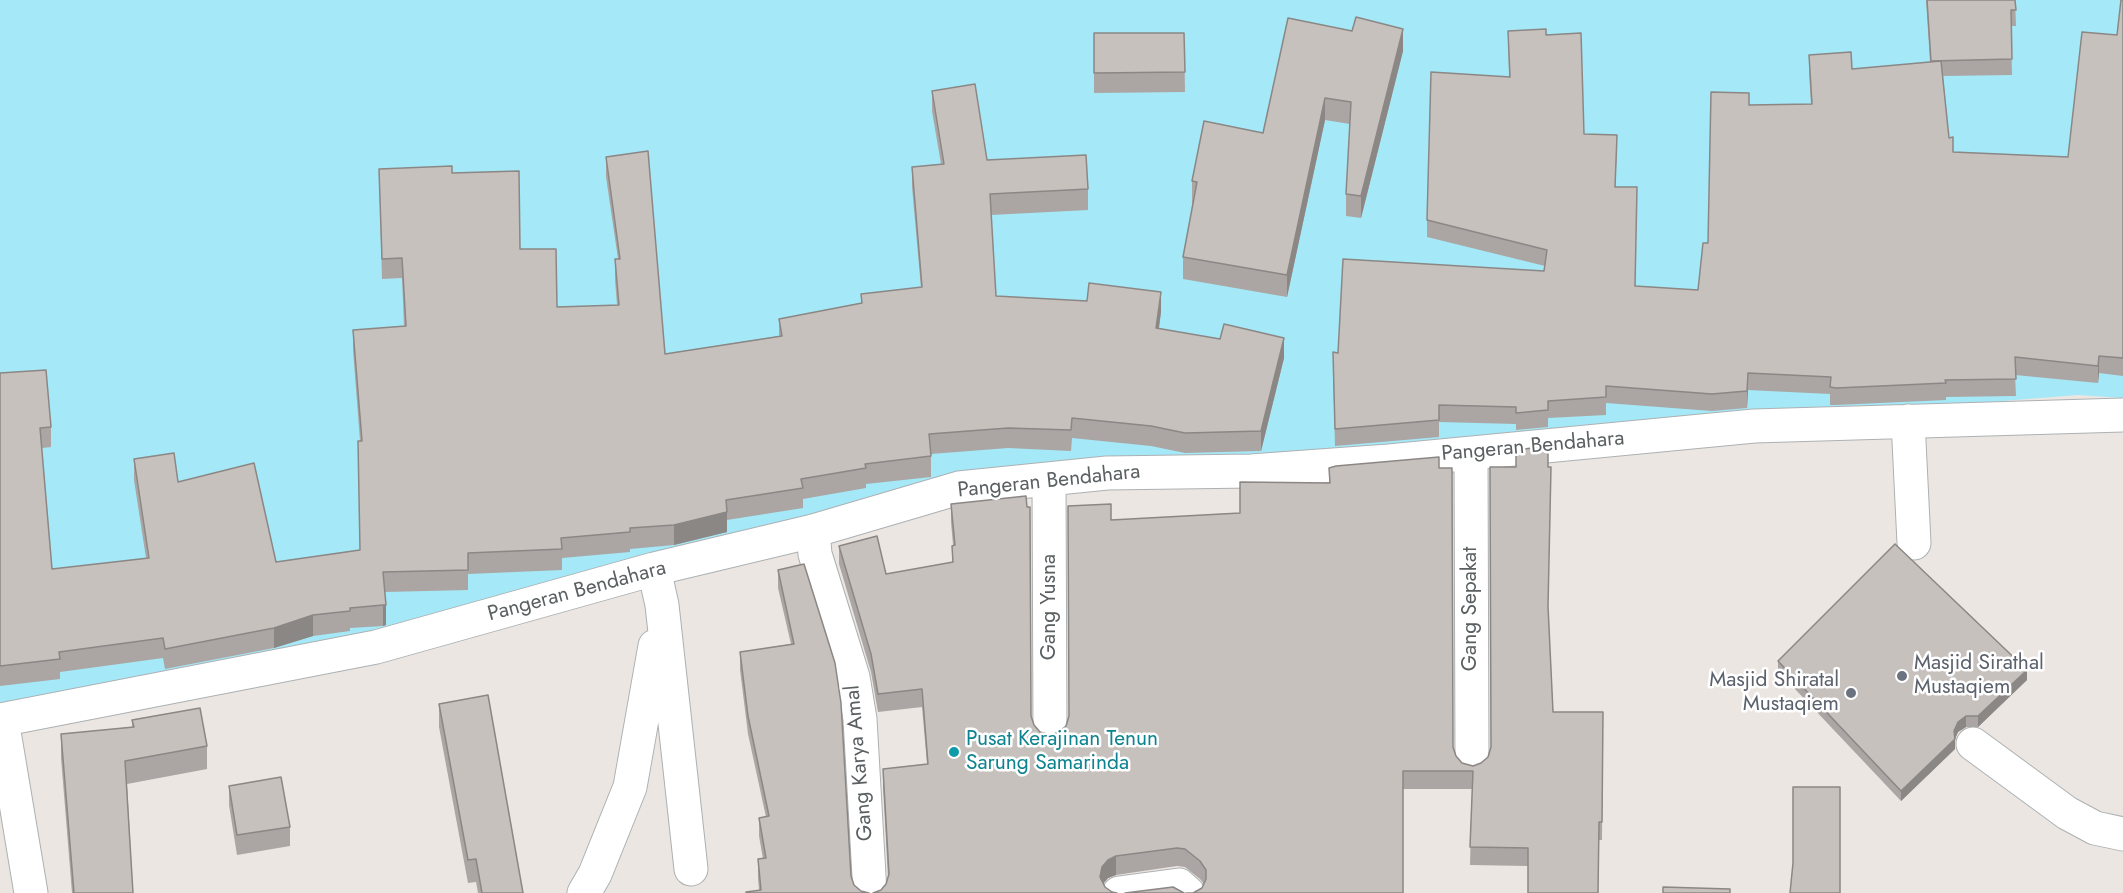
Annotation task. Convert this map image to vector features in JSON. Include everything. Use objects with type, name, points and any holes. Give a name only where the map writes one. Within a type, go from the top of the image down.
[{"type":"street","name":"Pangeran Bendahara","points":[[1,720],[376,647],[654,569],[813,531],[959,488],[1107,473],[1251,471],[1754,426],[2123,415]]},
{"type":"street","points":[[1908,421],[1914,543]]},
{"type":"street","name":"Gang Sepakat","points":[[1471,453],[1472,765]]},
{"type":"street","name":"Gang Yusna","points":[[1049,480],[1050,734]]},
{"type":"street","name":"Gang Karya Amal","points":[[813,531],[815,554],[853,677],[860,719],[870,893]]},
{"type":"street","points":[[654,569],[662,605],[691,869]]},
{"type":"street","points":[[584,893],[630,787],[662,605]]},
{"type":"street","points":[[1,720],[31,893]]},
{"type":"street","points":[[1973,744],[2067,813],[2095,828],[2122,833]]},
{"type":"street","points":[[1119,893],[1179,885],[1188,893]]},
{"type":"water","points":[[0,0],[2123,0],[2123,398],[2078,395],[1346,453],[939,480],[426,623],[0,709]]},
{"type":"building","points":[[1927,0],[2015,0],[2016,10],[2011,10],[2012,59],[1931,61]]},
{"type":"building","points":[[2121,0],[2123,0],[2123,358],[2099,356],[2098,366],[2015,357],[2016,379],[1945,380],[1946,383],[1836,388],[1830,387],[1831,377],[1748,373],[1747,391],[1712,394],[1606,386],[1606,397],[1548,401],[1548,410],[1516,413],[1516,407],[1439,405],[1439,420],[1335,429],[1333,352],[1338,353],[1343,259],[1544,271],[1547,250],[1427,220],[1431,72],[1510,77],[1508,31],[1546,29],[1546,35],[1581,33],[1584,134],[1617,135],[1615,187],[1637,187],[1635,286],[1698,290],[1703,243],[1708,243],[1711,92],[1749,93],[1749,105],[1812,104],[1809,55],[1851,52],[1852,69],[1941,61],[1949,138],[1953,137],[1953,152],[2068,157],[2082,32],[2117,35]]},
{"type":"building","points":[[1356,17],[1403,29],[1361,196],[1346,194],[1351,102],[1325,98],[1287,275],[1183,257],[1197,182],[1192,181],[1204,121],[1263,133],[1288,18],[1352,31]]},
{"type":"building","points":[[1094,33],[1184,33],[1185,72],[1094,73]]},
{"type":"building","points":[[975,84],[987,160],[1086,155],[1088,189],[990,194],[996,296],[1087,301],[1089,283],[1161,292],[1156,328],[1220,339],[1224,324],[1284,338],[1261,431],[1185,433],[1151,426],[1072,418],[1071,430],[1008,428],[929,434],[931,456],[865,464],[866,468],[801,479],[803,488],[726,500],[727,512],[674,525],[630,528],[630,532],[561,538],[562,549],[468,553],[468,570],[383,572],[386,605],[350,608],[350,611],[313,615],[274,628],[165,649],[163,638],[59,652],[60,659],[0,666],[0,373],[46,370],[51,427],[40,428],[52,569],[149,558],[134,459],[174,453],[178,482],[254,463],[276,562],[360,550],[358,441],[362,441],[353,330],[406,326],[402,258],[382,259],[379,169],[452,166],[452,173],[519,171],[520,249],[556,249],[557,307],[619,305],[615,259],[620,259],[606,157],[648,151],[665,354],[782,336],[779,319],[862,303],[861,294],[922,287],[912,167],[944,164],[932,91]]},
{"type":"building","points":[[1548,446],[1548,467],[1551,467],[1548,606],[1553,712],[1603,712],[1602,822],[1599,822],[1598,893],[1528,893],[1528,848],[1470,847],[1473,771],[1403,771],[1403,893],[1193,893],[1202,888],[1206,879],[1206,870],[1200,861],[1185,849],[1177,848],[1116,856],[1108,860],[1102,867],[1100,877],[1105,887],[1117,893],[873,893],[881,890],[889,874],[883,769],[928,764],[922,689],[878,694],[871,654],[839,546],[877,536],[886,574],[953,562],[952,546],[955,545],[951,504],[1026,496],[1027,507],[1030,507],[1031,716],[1040,732],[1051,735],[1066,726],[1069,716],[1068,506],[1111,504],[1111,520],[1240,513],[1240,482],[1330,483],[1329,468],[1336,466],[1439,457],[1439,468],[1452,468],[1453,747],[1462,763],[1473,766],[1488,757],[1491,747],[1490,467],[1516,467],[1516,450]]},
{"type":"building","name":"Masjid Sirathal Mustaqiem","points":[[1895,544],[2027,670],[1978,716],[1966,716],[1958,722],[1954,731],[1955,739],[1901,791],[1778,661]]},
{"type":"building","points":[[804,564],[835,663],[841,703],[851,876],[854,885],[861,891],[869,893],[746,893],[761,890],[758,859],[766,858],[759,818],[769,816],[748,716],[740,652],[794,644],[778,570]]},
{"type":"building","points":[[488,695],[523,893],[482,893],[476,859],[468,860],[439,704]]},
{"type":"building","points":[[200,708],[207,746],[125,761],[133,893],[74,893],[61,734],[134,727],[132,720]]},
{"type":"building","points":[[281,777],[290,827],[237,835],[229,786]]},
{"type":"building","points":[[1793,787],[1840,787],[1840,893],[1790,893],[1793,863]]},
{"type":"building","points":[[1173,887],[1184,893],[1125,893]]},
{"type":"building","points":[[1663,887],[1730,889],[1730,893],[1663,893]]},
{"type":"place","name":"Masjid Sirathal Mustaqiem","points":[[1902,676]]},
{"type":"place","name":"Masjid Shiratal Mustaqiem","points":[[1851,693]]},
{"type":"place","name":"Pusat Kerajinan Tenun Sarung Samarinda","points":[[954,752]]}]
